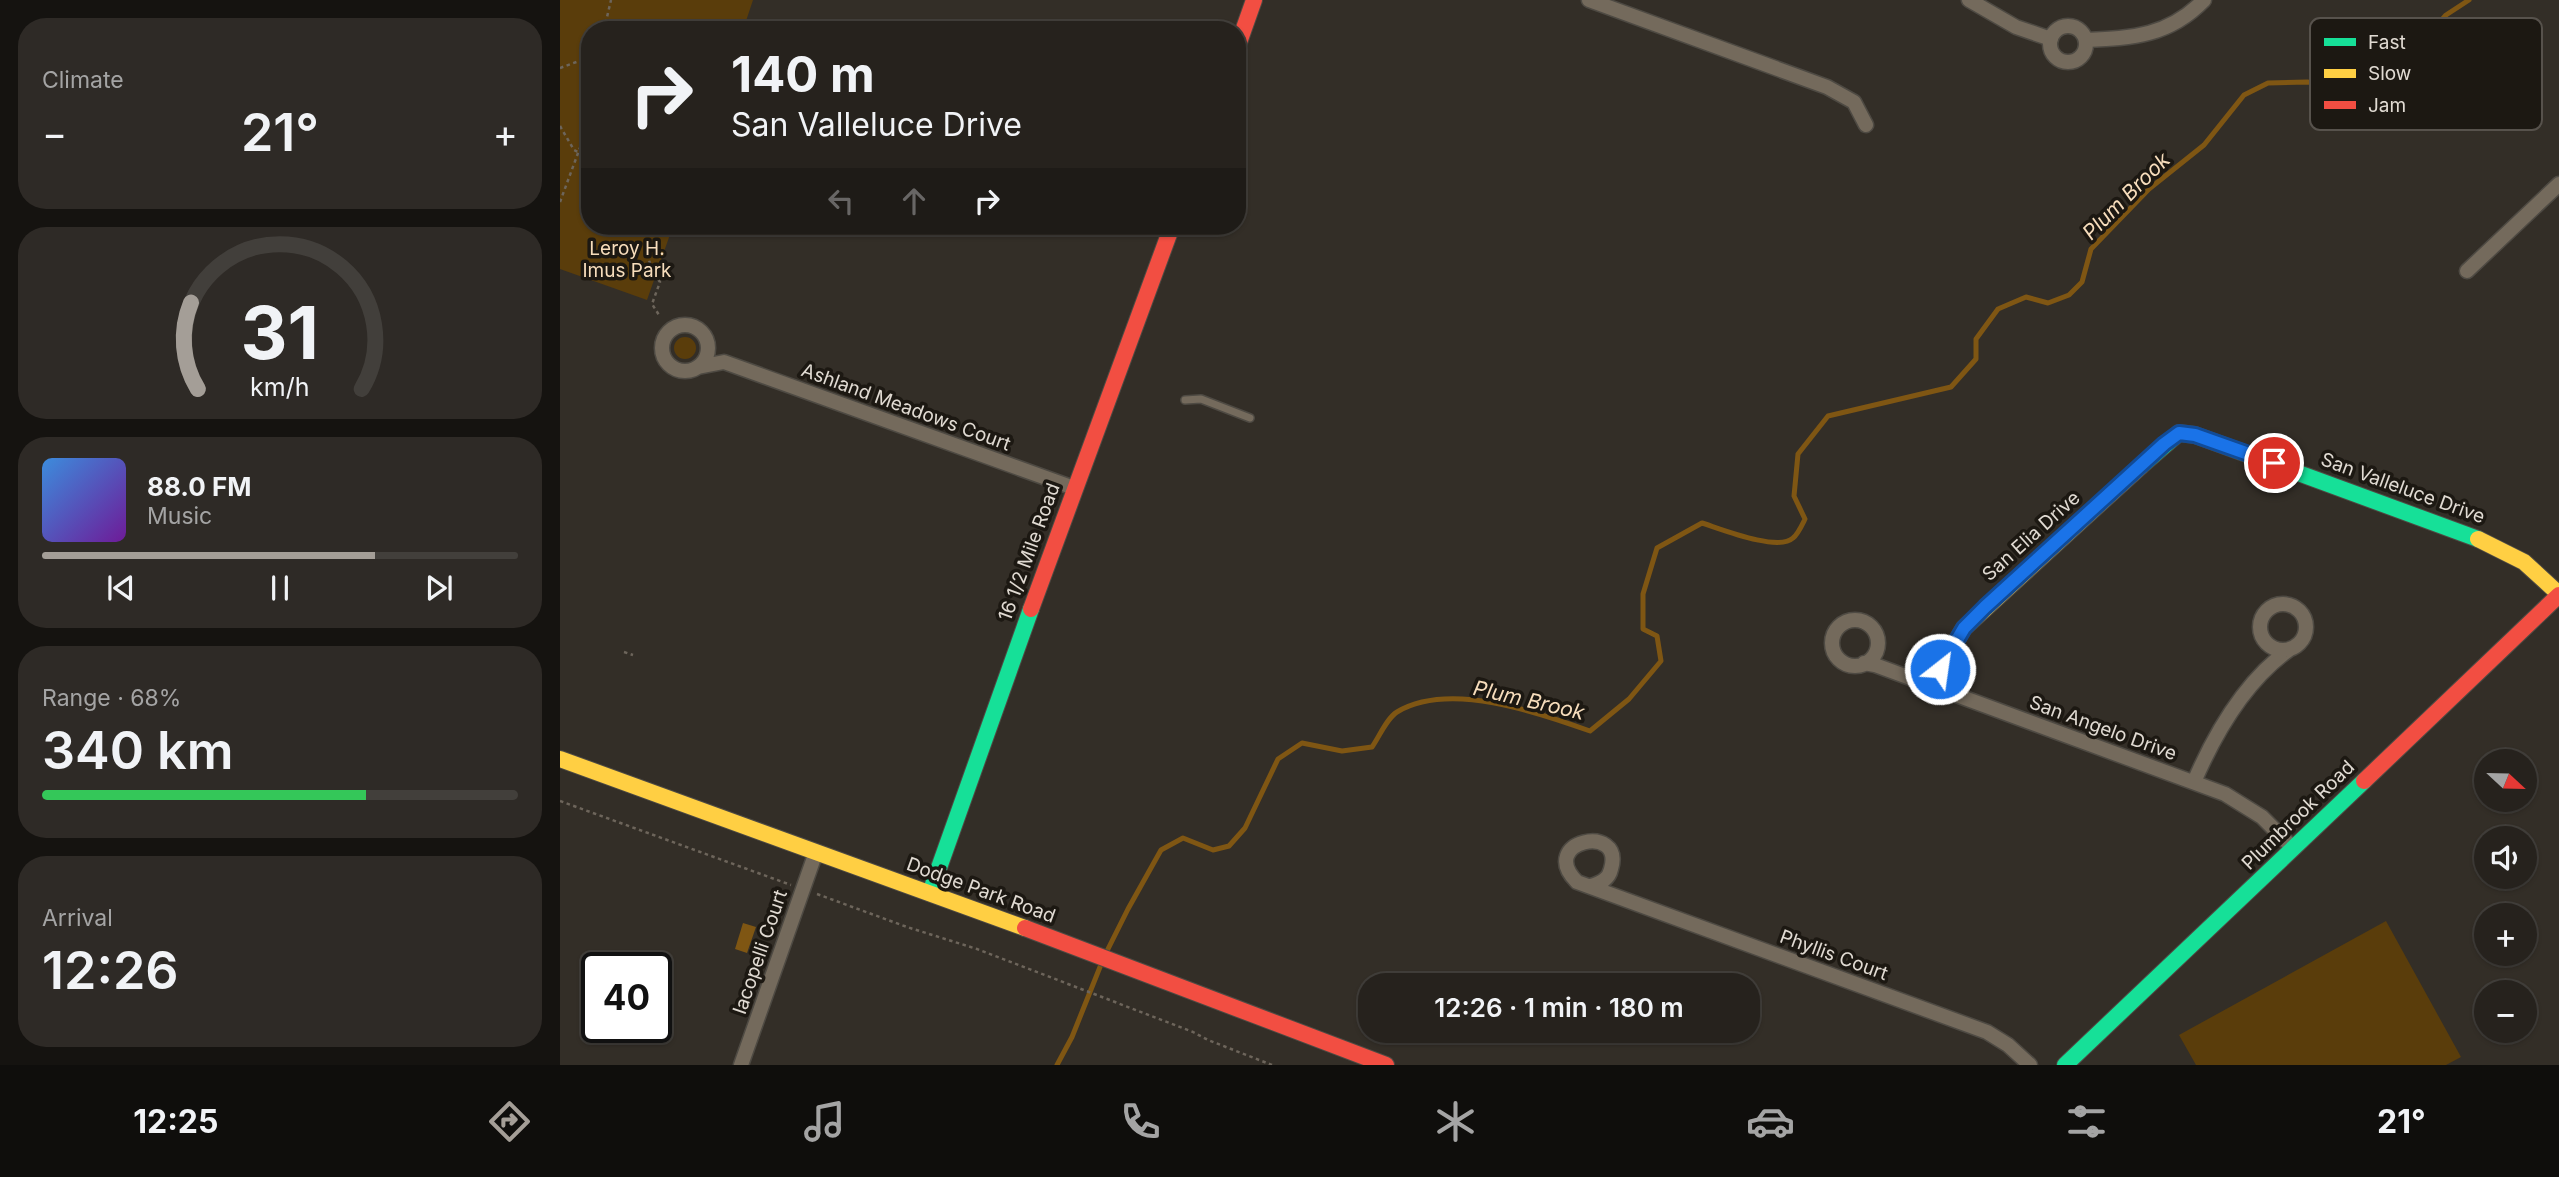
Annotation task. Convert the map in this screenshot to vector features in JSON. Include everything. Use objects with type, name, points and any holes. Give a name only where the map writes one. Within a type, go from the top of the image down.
[{"type":"street","points":[[1246,23],[1254,0]]},
{"type":"street","points":[[1589,0],[1827,87],[1854,102],[1866,125]]},
{"type":"street","points":[[1969,0],[2016,27],[2051,39]]},
{"type":"street","points":[[2086,40],[2126,38],[2166,28],[2190,14],[2204,0]]},
{"type":"street","points":[[2069,26],[2080,30],[2086,40],[2085,51],[2071,62],[2059,60],[2051,51],[2051,39],[2058,29],[2069,26]]},
{"type":"street","points":[[2467,271],[2559,184]]},
{"type":"street","name":"16 1/2 Mile Road","points":[[930,893],[1074,488],[1169,235]]},
{"type":"street","points":[[684,325],[699,329],[724,362],[684,370],[670,365],[663,352],[665,337],[670,331],[684,325]]},
{"type":"street","points":[[698,367],[707,355],[707,341]]},
{"type":"street","name":"Ashland Meadows Court","points":[[724,362],[1074,488]]},
{"type":"street","name":"San Valleluce Drive","points":[[2179,433],[2195,435],[2482,540],[2517,556],[2538,572],[2559,595]]},
{"type":"street","name":"San Elia Drive","points":[[1933,687],[1941,667],[1964,628],[2179,433]]},
{"type":"street","name":"Plumbrook Road","points":[[2065,1065],[2559,595]]},
{"type":"street","points":[[2194,782],[2220,726],[2234,707],[2269,667],[2297,645],[2306,633],[2305,618],[2295,607],[2281,604],[2267,610],[2261,624],[2269,654],[2269,667]]},
{"type":"street","name":"San Angelo Drive","points":[[1886,669],[1874,631],[1863,621],[1849,620],[1837,629],[1832,643],[1837,657],[1849,665],[1864,663],[1886,669],[2225,794],[2253,811],[2293,848]]},
{"type":"street","points":[[2264,638],[2275,648],[2290,649]]},
{"type":"street","points":[[1864,663],[1875,653],[1878,645]]},
{"type":"street","name":"Dodge Park Road","points":[[560,759],[930,893],[1386,1065]]},
{"type":"street","name":"Phyllis Court","points":[[1617,895],[1611,885],[1612,858],[1605,845],[1592,840],[1577,843],[1568,855],[1568,869],[1577,881],[1987,1032],[2008,1045],[2030,1065]]},
{"type":"street","name":"Iacopelli Court","points":[[741,1065],[816,852]]},
{"type":"street","points":[[1591,886],[1605,880],[1610,873]]},
{"type":"lane","points":[[1185,400],[1201,399],[1250,418]]},
{"type":"path","points":[[606,21],[611,0]]},
{"type":"path","points":[[560,68],[581,60]]},
{"type":"path","points":[[560,126],[574,150],[578,152]]},
{"type":"path","points":[[560,202],[581,144]]},
{"type":"path","points":[[647,235],[650,265],[660,282],[652,304],[659,315]]},
{"type":"path","points":[[624,652],[633,655]]},
{"type":"path","points":[[560,801],[792,885]]},
{"type":"path","points":[[812,892],[1043,974],[1272,1065]]},
{"type":"green space","name":"Leroy H. Imus Park","points":[[560,0],[753,0],[746,21],[581,21],[581,235],[670,235],[647,300],[560,269]]},
{"type":"green space","points":[[681,337],[689,337],[696,344],[696,352],[689,359],[681,359],[674,352],[674,344]]},
{"type":"green space","points":[[2386,921],[2461,1057],[2446,1065],[2196,1065],[2179,1035]]},
{"type":"shaded area","points":[[743,923],[756,927],[747,953],[735,949]]},
{"type":"waterway","name":"Plum Brook","points":[[2443,18],[2469,0]]},
{"type":"waterway","name":"Plum Brook","points":[[1057,1065],[1072,1037],[1104,957],[1161,850],[1183,838],[1213,850],[1229,846],[1245,828],[1278,759],[1302,743],[1342,751],[1372,747],[1393,715],[1418,703],[1442,699],[1493,703],[1519,708],[1590,731],[1629,699],[1661,661],[1657,636],[1643,629],[1643,594],[1657,548],[1702,523],[1763,541],[1786,542],[1793,538],[1805,519],[1794,496],[1798,454],[1828,416],[1951,387],[1976,359],[1976,339],[1998,309],[2026,297],[2048,303],[2069,295],[2082,282],[2091,249],[2149,189],[2204,145],[2244,95],[2268,83],[2310,82]]},
{"type":"traffic: fast","points":[[2141,466],[2179,433],[2195,435],[2478,539]]},
{"type":"traffic: fast","points":[[930,893],[1031,609]]},
{"type":"traffic: fast","points":[[2065,1065],[2364,781]]},
{"type":"traffic: slow","points":[[1933,687],[1941,666],[1964,628],[2141,466]]},
{"type":"traffic: slow","points":[[2478,539],[2524,562],[2559,594]]},
{"type":"traffic: slow","points":[[560,759],[1025,928]]},
{"type":"traffic: jam","points":[[1246,23],[1254,0]]},
{"type":"traffic: jam","points":[[1031,609],[1169,235]]},
{"type":"traffic: jam","points":[[2364,781],[2559,595]]},
{"type":"traffic: jam","points":[[1025,928],[1386,1065]]},
{"type":"route","points":[[1940,669],[1964,628],[1985,607],[2179,433],[2195,435],[2274,463]]}]
